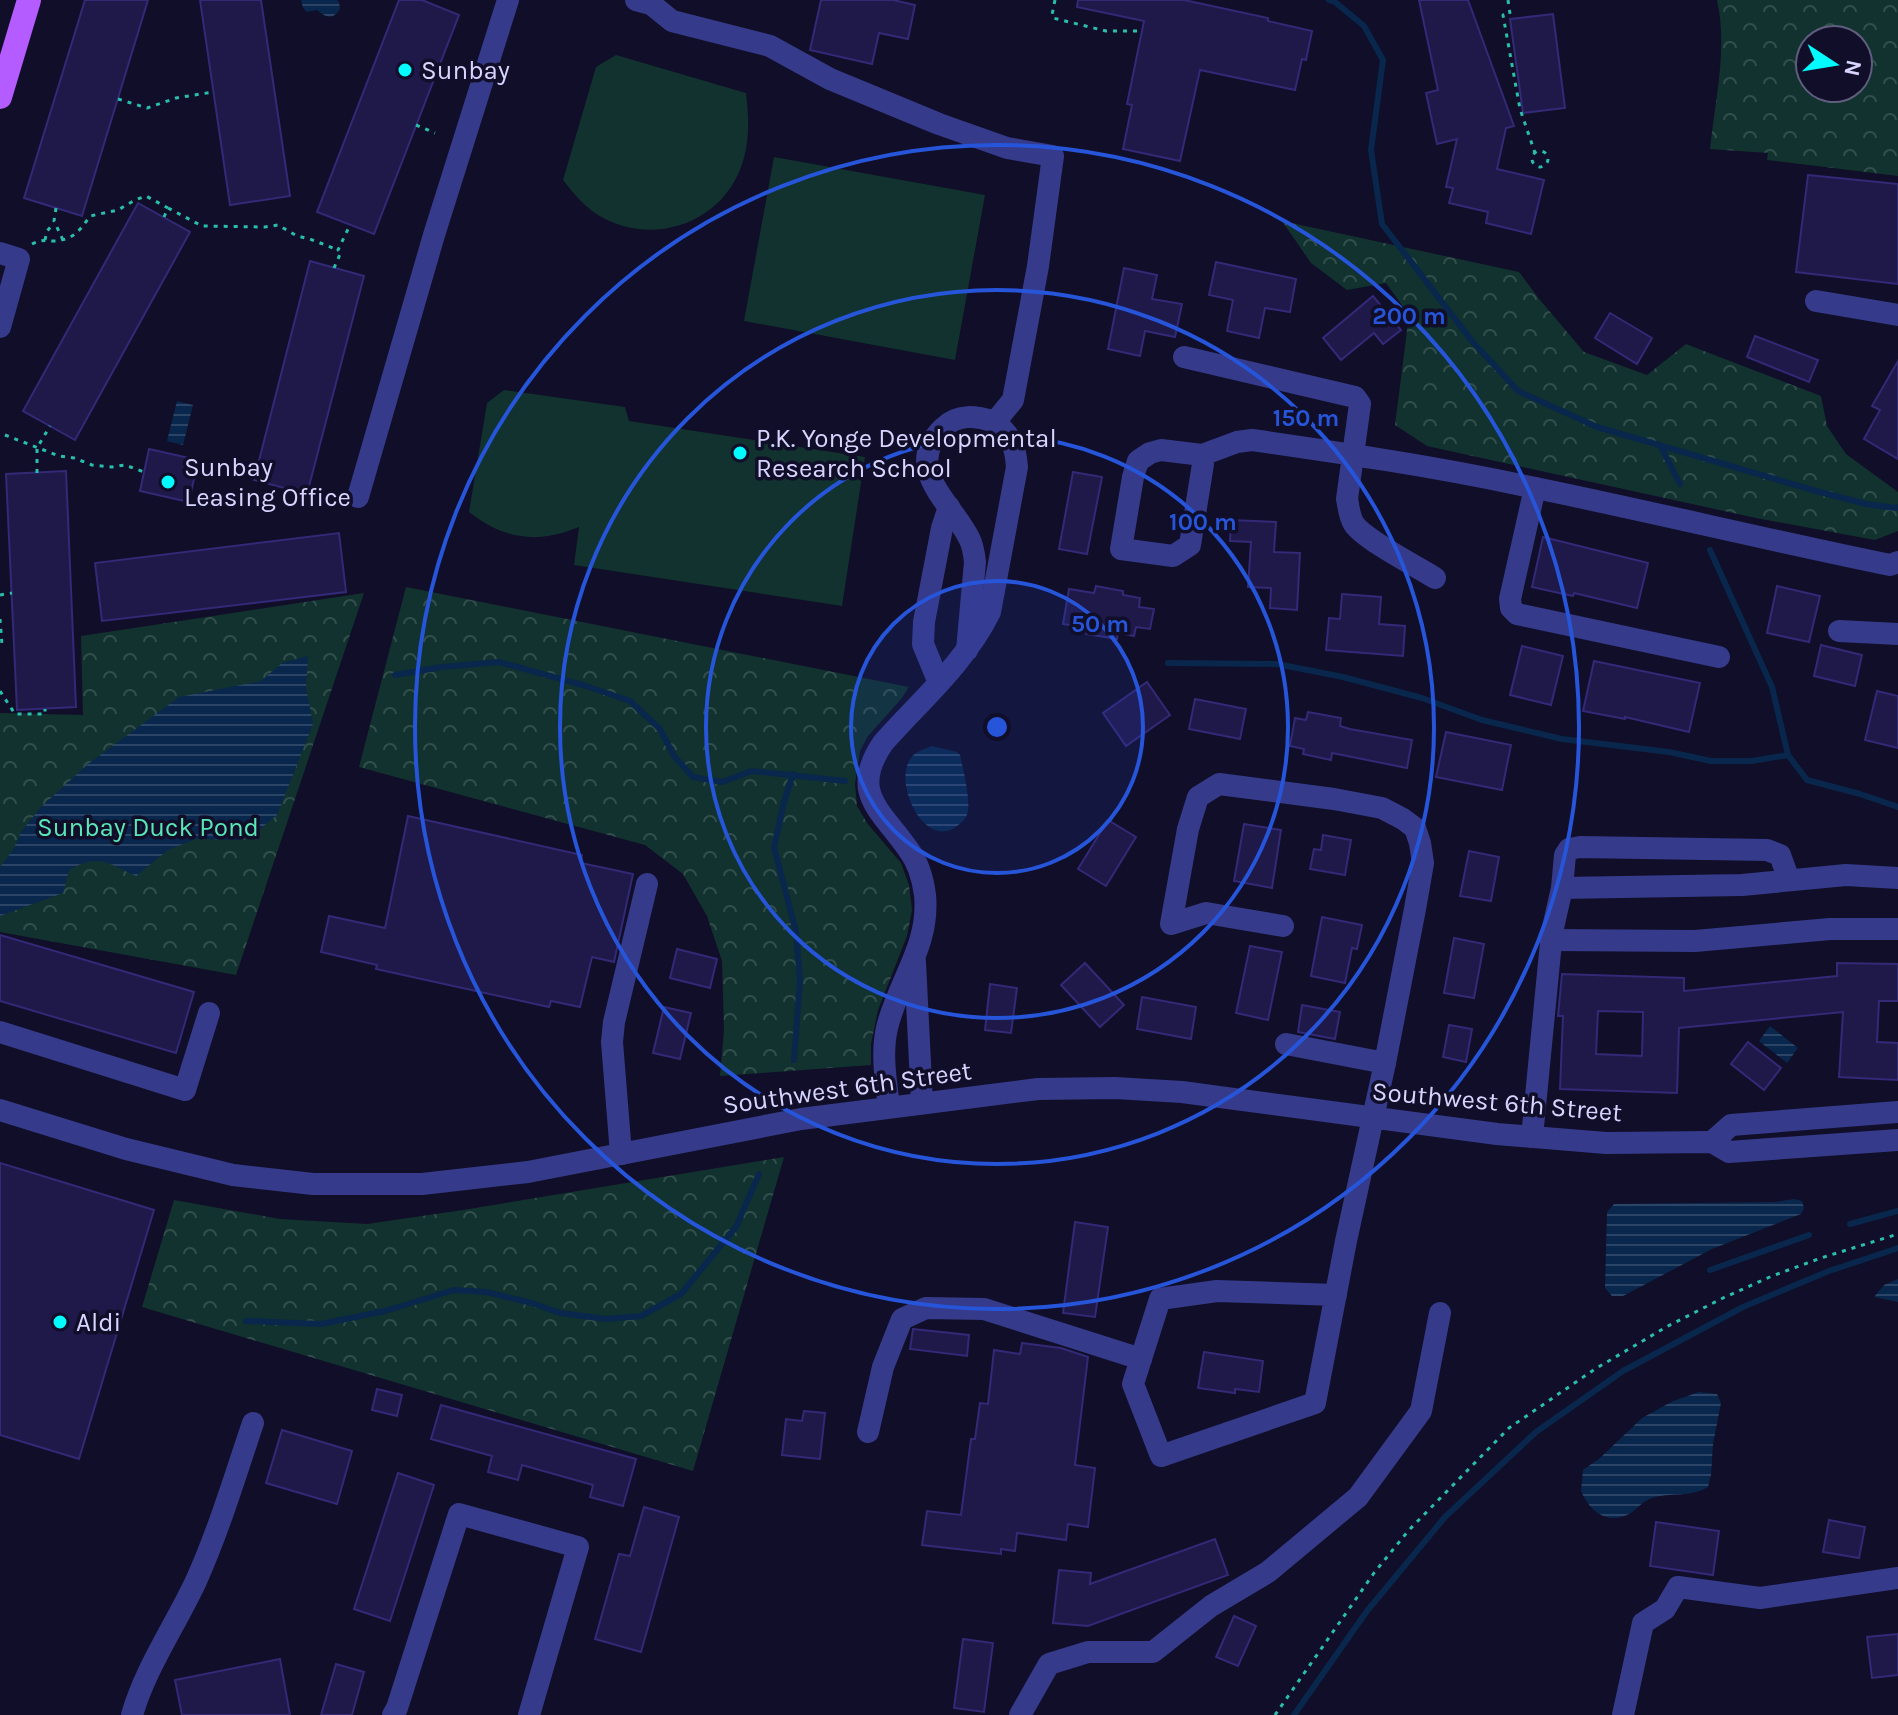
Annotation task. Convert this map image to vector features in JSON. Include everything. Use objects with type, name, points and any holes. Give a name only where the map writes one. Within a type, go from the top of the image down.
[{"type":"main road","points":[[0,97],[29,0]]},
{"type":"street","points":[[358,497],[434,235],[508,0]]},
{"type":"street","points":[[636,0],[651,4],[672,21],[770,46],[830,79],[939,124],[1007,148],[1053,156],[1038,266],[1013,400],[995,422]]},
{"type":"street","points":[[0,253],[19,259],[0,327]]},
{"type":"street","points":[[1816,301],[1898,315]]},
{"type":"street","points":[[1184,357],[1355,397],[1360,404],[1347,499],[1350,515],[1356,527],[1367,537],[1435,578]]},
{"type":"street","points":[[889,1107],[884,1060],[886,1030],[904,978],[915,960],[925,912],[922,879],[909,850],[876,808],[868,780],[883,743],[967,652],[990,612],[1017,467],[1015,446],[1007,432],[995,422],[977,416],[946,425],[935,437],[927,463],[934,487],[973,548],[975,562],[967,652]]},
{"type":"street","points":[[1202,455],[1190,545],[1173,556],[1121,549],[1138,461],[1161,450],[1202,455],[1252,440],[1352,454],[1535,488],[1806,548],[1890,565],[1898,562]]},
{"type":"street","points":[[1535,488],[1510,599],[1511,608],[1517,614],[1719,657]]},
{"type":"street","points":[[939,683],[923,644],[924,622],[949,507]]},
{"type":"street","points":[[1839,631],[1898,634]]},
{"type":"street","points":[[1283,926],[1206,913],[1171,924],[1188,829],[1198,797],[1219,784],[1334,799],[1382,808],[1415,828],[1423,863],[1315,1403],[1161,1456],[1133,1384],[1160,1299],[1217,1291],[1336,1295]]},
{"type":"street","points":[[1532,1137],[1551,940],[1562,888],[1565,855],[1569,849],[1767,850],[1780,855],[1789,880]]},
{"type":"street","points":[[1562,888],[1742,885],[1846,875],[1898,878]]},
{"type":"street","points":[[621,1154],[612,1042],[647,884]]},
{"type":"street","points":[[1551,940],[1695,941],[1830,929],[1898,929]]},
{"type":"street","points":[[915,960],[922,1103]]},
{"type":"street","points":[[0,1032],[185,1090],[209,1013]]},
{"type":"street","points":[[1286,1044],[1385,1063]]},
{"type":"street","name":"Southwest 6th Street","points":[[0,1110],[126,1149],[233,1175],[313,1184],[422,1184],[528,1172],[801,1119],[1038,1089],[1115,1088],[1182,1092],[1373,1119],[1532,1137],[1606,1143],[1712,1142],[1729,1152],[1898,1140]]},
{"type":"street","name":"Southwest 6th Street","points":[[1712,1142],[1731,1125],[1898,1112]]},
{"type":"street","points":[[868,1432],[883,1367],[902,1319],[926,1308],[984,1309],[1141,1359]]},
{"type":"street","points":[[1020,1715],[1049,1664],[1088,1652],[1153,1652],[1211,1606],[1268,1572],[1358,1497],[1421,1411],[1440,1313]]},
{"type":"street","points":[[132,1715],[140,1688],[197,1578],[253,1423]]},
{"type":"street","points":[[393,1715],[459,1514],[578,1547],[529,1715]]},
{"type":"street","points":[[1623,1715],[1643,1623],[1665,1609],[1678,1587],[1760,1598],[1898,1578]]},
{"type":"path","points":[[1055,0],[1053,18],[1106,31],[1138,31]]},
{"type":"path","points":[[1508,0],[1510,14],[1503,15],[1520,109],[1535,153]]},
{"type":"path","points":[[118,99],[147,108],[176,98],[213,92]]},
{"type":"path","points":[[416,125],[435,133]]},
{"type":"path","points":[[29,251],[32,244],[71,238],[90,216],[118,210],[146,196],[202,226],[278,225],[297,236],[341,252],[334,268]]},
{"type":"path","points":[[56,208],[55,223],[63,240]]},
{"type":"path","points":[[164,217],[168,208]]},
{"type":"path","points":[[45,240],[47,231],[55,223]]},
{"type":"path","points":[[338,250],[350,225]]},
{"type":"path","points":[[37,473],[37,448],[50,426]]},
{"type":"path","points":[[5,435],[92,465],[125,465],[144,472]]},
{"type":"path","points":[[0,595],[12,593]]},
{"type":"path","points":[[0,619],[0,648]]},
{"type":"path","points":[[0,691],[15,714],[45,714],[45,709]]},
{"type":"path","points":[[1275,1715],[1338,1623],[1400,1541],[1509,1428],[1595,1369],[1723,1298],[1796,1267],[1898,1234]]},
{"type":"green space","points":[[1717,0],[1898,0],[1898,176],[1767,160],[1768,153],[1710,149],[1720,74],[1721,37]]},
{"type":"green space","points":[[616,55],[746,93],[748,130],[741,167],[731,187],[717,203],[681,225],[639,229],[618,225],[588,208],[563,180],[596,67]]},
{"type":"green space","points":[[774,157],[985,195],[955,360],[744,321]]},
{"type":"green space","points":[[1282,221],[1519,272],[1584,352],[1647,375],[1686,344],[1821,396],[1827,426],[1846,454],[1898,492],[1898,531],[1875,540],[1756,518],[1427,446],[1395,425],[1409,315],[1386,283],[1347,290],[1311,263]]},
{"type":"green space","points":[[504,390],[625,407],[629,421],[865,457],[842,606],[574,565],[579,527],[535,537],[509,534],[482,521],[469,512],[487,403]]},
{"type":"green space","points":[[406,587],[909,687],[868,736],[860,751],[855,784],[857,806],[867,823],[901,863],[909,885],[912,910],[907,936],[878,1010],[871,1044],[871,1065],[720,1076],[724,1030],[722,961],[707,916],[683,874],[645,845],[359,767]]},
{"type":"green space","name":"Sunbay Duck Pond","points":[[364,593],[236,975],[0,932],[0,713],[83,715],[81,636]]},
{"type":"green space","points":[[784,1157],[693,1471],[142,1307],[174,1200],[280,1219],[367,1224]]},
{"type":"water","points":[[301,0],[337,0],[340,9],[329,17],[317,10],[307,12]]},
{"type":"water","points":[[177,401],[193,405],[183,445],[167,441]]},
{"type":"water","name":"Sunbay Duck Pond","points":[[308,656],[306,687],[313,724],[277,815],[239,840],[196,839],[168,850],[136,876],[103,862],[79,865],[69,870],[63,893],[0,916],[0,867],[13,850],[21,832],[41,807],[88,764],[179,697],[261,681],[282,663]]},
{"type":"water","points":[[932,746],[960,755],[967,791],[966,817],[957,826],[945,831],[923,822],[915,811],[906,783],[906,769],[911,758]]},
{"type":"water","points":[[1770,1026],[1798,1048],[1787,1063],[1759,1041]]},
{"type":"water","points":[[1802,1201],[1804,1208],[1801,1214],[1712,1249],[1623,1296],[1612,1296],[1605,1288],[1607,1212],[1614,1204],[1775,1202]]},
{"type":"water","points":[[1898,1279],[1898,1302],[1874,1297],[1884,1285]]},
{"type":"water","points":[[1699,1392],[1717,1394],[1721,1403],[1708,1487],[1694,1493],[1652,1498],[1623,1517],[1607,1517],[1595,1511],[1581,1491],[1583,1470],[1642,1418],[1673,1401]]},
{"type":"building","points":[[85,0],[148,0],[82,216],[24,198]]},
{"type":"building","points":[[200,0],[261,0],[290,196],[230,205]]},
{"type":"building","name":"Sunbay","points":[[399,0],[422,0],[459,15],[374,234],[317,212]]},
{"type":"building","points":[[821,0],[893,0],[915,5],[908,39],[879,33],[872,64],[810,50]]},
{"type":"building","points":[[1078,0],[1184,0],[1312,31],[1295,90],[1200,70],[1180,161],[1123,149],[1132,105],[1127,104],[1144,21],[1077,7]]},
{"type":"building","points":[[1419,0],[1468,0],[1514,126],[1506,128],[1497,169],[1544,180],[1531,234],[1486,223],[1488,212],[1449,203],[1453,188],[1446,187],[1457,139],[1437,144],[1426,93],[1438,90]]},
{"type":"building","points":[[1553,14],[1565,108],[1523,113],[1510,19]]},
{"type":"building","points":[[1808,175],[1898,184],[1898,284],[1796,272]]},
{"type":"building","points":[[138,203],[190,232],[75,440],[23,411]]},
{"type":"building","points":[[310,261],[364,276],[307,494],[254,480]]},
{"type":"building","points":[[1216,262],[1296,279],[1290,312],[1265,308],[1259,338],[1227,331],[1233,300],[1209,295]]},
{"type":"building","points":[[1124,268],[1157,275],[1152,299],[1182,304],[1175,337],[1145,331],[1140,356],[1108,349]]},
{"type":"building","points":[[1373,296],[1401,330],[1383,344],[1374,333],[1341,360],[1323,338]]},
{"type":"building","points":[[1610,313],[1652,338],[1637,364],[1595,338]]},
{"type":"building","points":[[1755,336],[1818,360],[1809,382],[1747,357]]},
{"type":"building","points":[[1898,361],[1898,459],[1864,439],[1880,410],[1872,406]]},
{"type":"building","name":"Sunbay Leasing Office","points":[[149,449],[198,460],[189,502],[140,491]]},
{"type":"building","points":[[66,471],[76,707],[17,710],[6,474]]},
{"type":"building","points":[[1073,472],[1102,477],[1087,554],[1059,549]]},
{"type":"building","points":[[1231,520],[1276,522],[1274,552],[1300,553],[1297,610],[1270,608],[1271,588],[1248,587],[1251,542],[1230,541]]},
{"type":"building","points":[[339,533],[346,592],[102,621],[95,563]]},
{"type":"building","points":[[1543,537],[1648,563],[1637,608],[1532,587]]},
{"type":"building","points":[[1096,586],[1123,591],[1123,595],[1140,598],[1139,607],[1154,609],[1150,629],[1136,627],[1134,636],[1118,633],[1117,639],[1086,634],[1087,628],[1063,624],[1069,589],[1094,593]]},
{"type":"building","points":[[1777,586],[1820,596],[1809,642],[1767,633]]},
{"type":"building","points":[[1342,594],[1381,597],[1379,624],[1405,626],[1403,656],[1326,650],[1329,618],[1340,619]]},
{"type":"building","points":[[1821,645],[1862,655],[1855,686],[1814,676]]},
{"type":"building","points":[[1522,646],[1563,656],[1551,705],[1510,695]]},
{"type":"building","points":[[1594,661],[1700,683],[1689,732],[1583,711]]},
{"type":"building","points":[[1147,682],[1170,715],[1126,746],[1103,713]]},
{"type":"building","points":[[1877,691],[1898,696],[1898,748],[1865,740]]},
{"type":"building","points":[[1195,699],[1246,709],[1240,739],[1189,729]]},
{"type":"building","points":[[1308,712],[1341,718],[1340,726],[1350,729],[1412,740],[1407,768],[1332,753],[1331,760],[1303,754],[1304,749],[1290,746],[1295,718],[1306,720]]},
{"type":"building","points":[[1446,732],[1511,745],[1502,790],[1436,777]]},
{"type":"building","points":[[408,816],[582,855],[581,863],[633,874],[614,962],[592,957],[580,1007],[551,1001],[549,1007],[376,969],[377,965],[321,952],[329,916],[385,928]]},
{"type":"building","points":[[1108,820],[1136,837],[1106,886],[1078,869]]},
{"type":"building","points":[[1244,824],[1281,830],[1272,888],[1234,881]]},
{"type":"building","points":[[1323,835],[1351,840],[1345,875],[1310,869],[1314,849],[1321,850]]},
{"type":"building","points":[[1469,851],[1499,857],[1491,901],[1460,896]]},
{"type":"building","points":[[1322,917],[1362,925],[1357,949],[1352,948],[1345,983],[1311,976]]},
{"type":"building","points":[[0,935],[194,992],[176,1053],[0,1001]]},
{"type":"building","points":[[1454,938],[1484,944],[1474,998],[1444,993]]},
{"type":"building","points":[[1250,946],[1282,952],[1268,1020],[1236,1013]]},
{"type":"building","points":[[677,949],[717,959],[710,988],[670,978]]},
{"type":"building","points":[[1085,963],[1124,1005],[1100,1027],[1061,985]]},
{"type":"building","points":[[1837,963],[1898,964],[1898,1001],[1879,1001],[1877,1042],[1898,1043],[1898,1080],[1839,1077],[1843,1012],[1679,1028],[1677,1093],[1560,1089],[1563,1016],[1558,1016],[1562,974],[1684,978],[1684,991],[1837,976]],"holes":[[[1598,1011],[1643,1012],[1642,1056],[1596,1054]]]},
{"type":"building","points":[[990,984],[1017,988],[1011,1033],[985,1030]]},
{"type":"building","points":[[1142,997],[1196,1007],[1191,1039],[1137,1029]]},
{"type":"building","points":[[1302,1005],[1340,1012],[1335,1039],[1298,1032]]},
{"type":"building","points":[[664,1007],[691,1013],[680,1059],[653,1053]]},
{"type":"building","points":[[1449,1025],[1472,1029],[1466,1062],[1443,1057]]},
{"type":"building","points":[[1748,1042],[1781,1068],[1764,1090],[1731,1064]]},
{"type":"building","name":"Aldi","points":[[0,1163],[154,1210],[79,1459],[0,1435]]},
{"type":"building","points":[[1075,1222],[1108,1227],[1095,1317],[1063,1313]]},
{"type":"building","points":[[913,1329],[969,1335],[967,1356],[910,1349]]},
{"type":"building","points":[[1022,1343],[1061,1348],[1088,1357],[1075,1465],[1095,1468],[1088,1527],[1068,1524],[1066,1540],[1017,1533],[1015,1551],[1001,1549],[1001,1554],[922,1545],[927,1511],[961,1515],[971,1439],[975,1439],[980,1403],[988,1404],[994,1350],[1020,1354]]},
{"type":"building","points":[[1204,1352],[1263,1361],[1259,1392],[1235,1389],[1235,1393],[1198,1388]]},
{"type":"building","points":[[377,1389],[402,1395],[397,1416],[372,1410]]},
{"type":"building","points":[[441,1405],[636,1459],[623,1506],[590,1497],[593,1485],[522,1465],[518,1480],[488,1472],[492,1456],[431,1439]]},
{"type":"building","points":[[804,1411],[825,1413],[820,1459],[782,1455],[786,1419],[802,1421]]},
{"type":"building","points":[[282,1430],[352,1451],[337,1504],[266,1483]]},
{"type":"building","points":[[398,1473],[434,1485],[390,1621],[354,1609]]},
{"type":"building","points":[[644,1507],[679,1517],[641,1652],[595,1639],[619,1554],[630,1556]]},
{"type":"building","points":[[1829,1520],[1865,1527],[1859,1558],[1823,1552]]},
{"type":"building","points":[[1656,1522],[1719,1531],[1713,1575],[1650,1566]]},
{"type":"building","points":[[1215,1539],[1228,1575],[1088,1626],[1053,1623],[1059,1570],[1091,1573],[1090,1584]]},
{"type":"building","points":[[1234,1616],[1256,1626],[1238,1666],[1216,1657]]},
{"type":"building","points":[[1898,1634],[1898,1675],[1872,1678],[1867,1637]]},
{"type":"building","points":[[963,1639],[993,1643],[984,1712],[954,1708]]},
{"type":"building","points":[[280,1659],[290,1715],[182,1715],[175,1680]]},
{"type":"building","points":[[336,1664],[364,1672],[352,1715],[321,1715]]},
{"type":"waterway","points":[[1329,0],[1364,26],[1383,60],[1371,150],[1382,224],[1472,341],[1518,391],[1597,427],[1820,492],[1866,504],[1898,507]]},
{"type":"waterway","points":[[1660,445],[1680,484]]},
{"type":"waterway","points":[[1710,550],[1772,687],[1788,755],[1807,780],[1898,807]]},
{"type":"waterway","points":[[395,675],[499,662],[630,701],[660,729],[674,756],[693,777],[722,782],[752,771],[845,781]]},
{"type":"waterway","points":[[1168,663],[1277,664],[1343,677],[1422,698],[1482,720],[1562,739],[1669,752],[1711,761],[1752,761],[1788,755]]},
{"type":"waterway","points":[[793,774],[774,847],[796,932],[800,980],[794,1060]]},
{"type":"waterway","points":[[246,1321],[321,1324],[385,1311],[454,1290],[486,1292],[560,1313],[606,1319],[641,1316],[681,1294],[736,1227],[759,1174]]},
{"type":"waterway","points":[[1850,1224],[1898,1211]]},
{"type":"waterway","points":[[1710,1270],[1809,1235]]},
{"type":"waterway","points":[[1294,1715],[1367,1611],[1445,1517],[1536,1432],[1623,1371],[1743,1307],[1829,1271],[1898,1248]]},
{"type":"place","name":"Sunbay","points":[[405,70]]},
{"type":"place","name":"P.K. Yonge Developmental Research School","points":[[740,453]]},
{"type":"place","name":"Sunbay Leasing Office","points":[[168,482]]},
{"type":"place","name":"Aldi","points":[[60,1322]]}]
